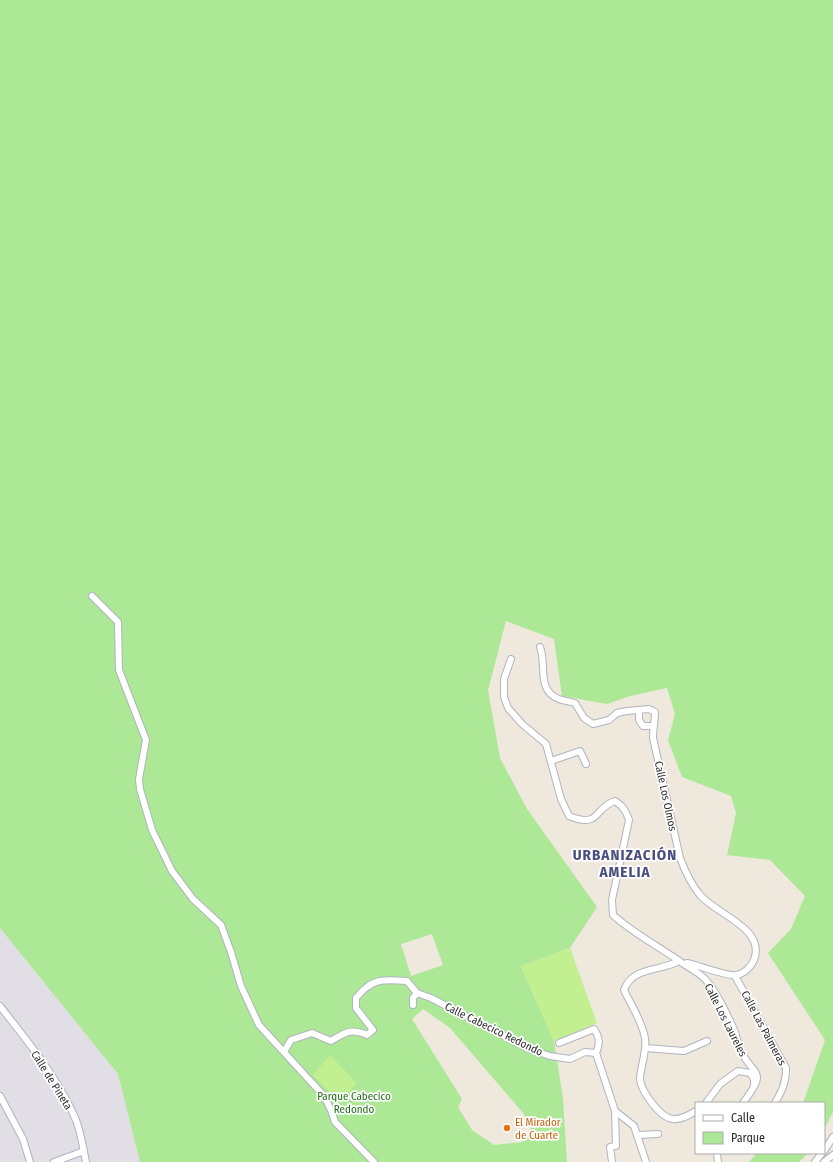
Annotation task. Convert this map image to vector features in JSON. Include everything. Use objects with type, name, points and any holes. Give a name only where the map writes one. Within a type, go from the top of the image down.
[{"type":"street","points":[[92,596],[118,622],[119,670],[146,740],[139,779],[140,788],[152,830],[172,871],[189,894],[221,926],[231,952],[241,986],[259,1025],[324,1096],[331,1110],[334,1122],[374,1162]]},
{"type":"street","name":"Calle Los Olmos","points":[[540,647],[544,656],[544,687],[549,693],[559,699],[575,703],[584,718],[593,724],[609,720],[617,713],[649,709],[655,712],[655,720],[652,726],[653,738],[680,858],[686,874],[705,900],[752,935],[756,944],[754,961],[746,971],[736,976]]},
{"type":"street","points":[[511,659],[504,679],[504,697],[508,708],[522,724],[546,744],[561,799],[569,816],[585,821],[594,818],[608,803],[615,801],[622,805],[629,820],[612,900],[613,915],[679,961],[736,976]]},
{"type":"street","points":[[639,710],[639,720],[643,726],[652,726]]},
{"type":"street","points":[[551,761],[580,751],[586,764]]},
{"type":"street","points":[[679,961],[668,967],[641,972],[627,981],[624,990],[642,1027],[646,1039],[640,1079],[642,1088],[662,1116],[673,1119],[682,1118],[695,1112]]},
{"type":"street","name":"Calle Los Laureles","points":[[679,961],[692,968],[714,991],[735,1034],[742,1053],[758,1073],[758,1079],[754,1089]]},
{"type":"street","name":"Calle Las Palmeras","points":[[736,976],[786,1068],[784,1088],[776,1102]]},
{"type":"street","name":"Calle Cabecico Redondo","points":[[284,1052],[291,1040],[312,1033],[331,1041],[346,1032],[357,1030],[368,1035],[373,1030],[356,1008],[356,998],[363,989],[383,979],[407,981],[417,993],[431,998],[529,1049],[550,1056],[570,1059],[585,1052],[596,1053]]},
{"type":"street","points":[[413,1005],[413,998],[417,993]]},
{"type":"street","name":"Calle de Pineta","points":[[0,1006],[44,1065],[61,1091],[76,1122],[86,1162]]},
{"type":"street","points":[[559,1043],[594,1029],[598,1034],[600,1045],[596,1053],[615,1111],[616,1146],[610,1147],[612,1162]]},
{"type":"street","points":[[645,1048],[684,1051],[707,1041]]},
{"type":"street","points":[[707,1102],[720,1084],[733,1073],[744,1071],[752,1075],[754,1089],[744,1102]]},
{"type":"street","points":[[0,1096],[23,1139],[30,1162]]},
{"type":"street","points":[[615,1111],[634,1126],[646,1162]]},
{"type":"street","points":[[638,1136],[658,1134]]},
{"type":"street","points":[[825,1152],[833,1137]]},
{"type":"street","points":[[54,1162],[84,1151]]},
{"type":"street","points":[[815,1162],[822,1157],[833,1156]]},
{"type":"shaded area","points":[[0,928],[118,1074],[140,1162],[0,1162]]},
{"type":"green space","name":"Parque Cabecico Redondo","points":[[0,0],[833,0],[833,1112],[825,1128],[825,1102],[803,1102],[825,1040],[768,953],[791,929],[805,896],[770,860],[727,855],[736,813],[731,796],[682,777],[668,740],[675,714],[667,688],[630,696],[607,704],[562,696],[554,639],[506,621],[488,690],[500,758],[527,809],[597,907],[570,948],[521,966],[554,1041],[563,1099],[567,1162],[140,1162],[118,1074],[0,928]],"holes":[[[432,934],[443,965],[411,976],[401,944]],[[423,1009],[450,1028],[524,1114],[530,1126],[531,1136],[522,1137],[523,1142],[494,1145],[472,1130],[458,1107],[462,1099],[412,1019]]]},
{"type":"green space","points":[[570,948],[597,1023],[554,1041],[521,966]]},
{"type":"green space","points":[[330,1055],[357,1083],[339,1102],[313,1075]]},
{"type":"green space","points":[[756,1154],[807,1154],[799,1162],[749,1162]]},
{"type":"place","name":"El Mirador de Cuarte","points":[[507,1128]]},
{"type":"district","name":"URBANIZACIÓN AMELIA","points":[[625,864]]}]
